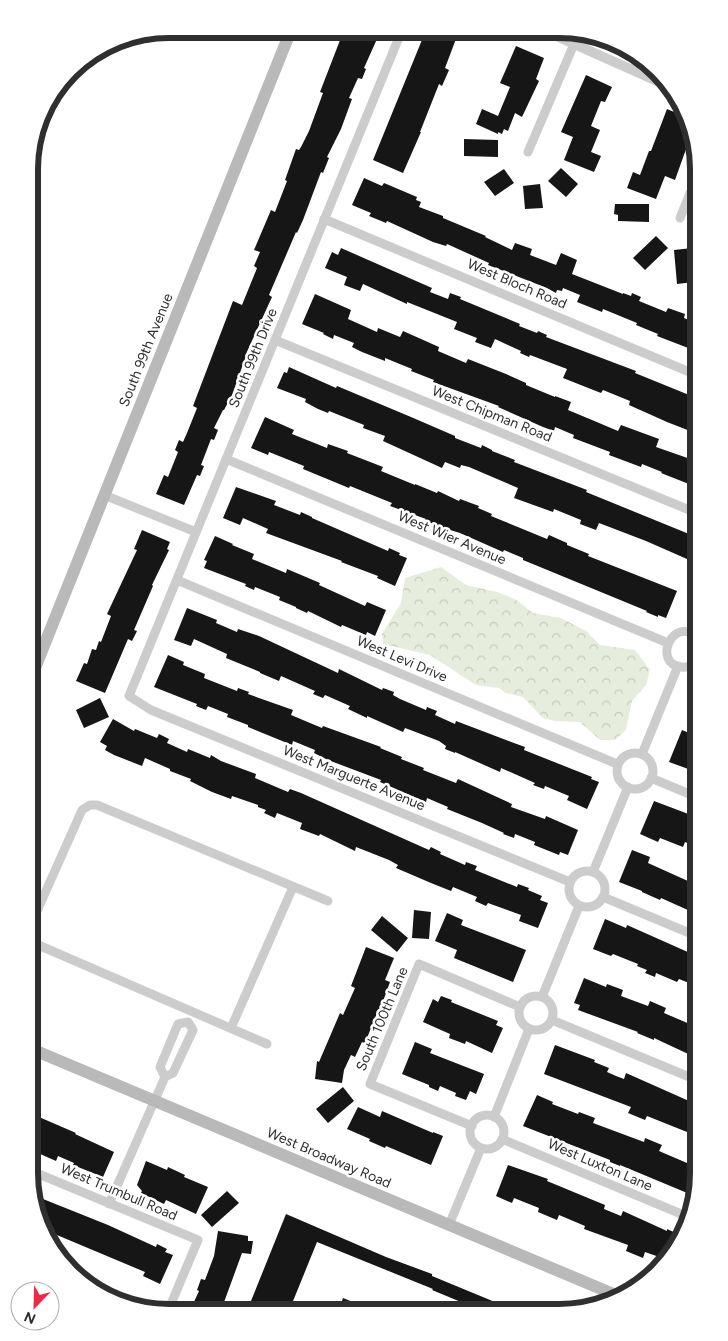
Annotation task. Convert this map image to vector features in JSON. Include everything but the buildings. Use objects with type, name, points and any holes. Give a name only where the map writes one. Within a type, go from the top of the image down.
[{"type":"main road","name":"South 99th Avenue","points":[[38,649],[104,495],[288,38]]},
{"type":"main road","name":"West Broadway Road","points":[[38,1052],[611,1293]]},
{"type":"street","name":"South 99th Drive","points":[[129,696],[399,38]]},
{"type":"street","points":[[561,38],[655,79]]},
{"type":"street","points":[[528,152],[574,44]]},
{"type":"street","points":[[680,218],[690,193]]},
{"type":"street","name":"West Bloch Road","points":[[324,218],[690,372]]},
{"type":"street","name":"West Chipman Road","points":[[275,340],[690,510]]},
{"type":"street","name":"West Wier Avenue","points":[[226,459],[668,643]]},
{"type":"street","points":[[104,495],[196,532]]},
{"type":"street","name":"West Levi Drive","points":[[177,580],[618,764]]},
{"type":"street","points":[[690,633],[677,634],[670,639],[667,648],[668,657],[674,664],[690,666]]},
{"type":"street","points":[[642,754],[678,666]]},
{"type":"street","name":"West Marguerte Avenue","points":[[129,696],[151,710],[570,882]]},
{"type":"street","points":[[630,753],[642,754],[647,757],[653,767],[651,778],[643,787],[636,789],[628,787],[623,784],[617,775],[620,759],[630,753]]},
{"type":"street","points":[[651,778],[690,794]]},
{"type":"street","points":[[593,872],[628,787]]},
{"type":"street","points":[[38,909],[82,810],[90,805],[97,805],[328,901]]},
{"type":"street","points":[[593,872],[603,882],[605,891],[603,897],[599,903],[592,907],[579,906],[570,896],[570,882],[579,873],[593,872]]},
{"type":"street","points":[[231,1028],[293,886]]},
{"type":"street","points":[[603,897],[690,933]]},
{"type":"street","points":[[542,997],[579,906]]},
{"type":"street","points":[[38,946],[267,1044]]},
{"type":"street","name":"South 100th Lane","points":[[472,1126],[370,1084],[419,964],[520,1007]]},
{"type":"street","points":[[532,996],[542,997],[551,1005],[553,1010],[552,1020],[540,1030],[529,1028],[522,1023],[520,1007],[527,998],[532,996]]},
{"type":"street","points":[[164,1077],[174,1073],[192,1030],[188,1022],[192,1012]]},
{"type":"street","points":[[552,1020],[690,1077]]},
{"type":"street","points":[[109,1204],[164,1077],[160,1067],[178,1024],[188,1022]]},
{"type":"street","points":[[494,1117],[529,1028]]},
{"type":"street","points":[[483,1116],[494,1117],[503,1126],[502,1139],[493,1148],[481,1148],[476,1145],[471,1136],[472,1126],[478,1118],[483,1116]]},
{"type":"street","name":"West Luxton Lane","points":[[502,1139],[684,1215]]},
{"type":"street","points":[[449,1225],[481,1148]]},
{"type":"street","name":"West Trumbull Road","points":[[38,1174],[198,1240],[171,1304]]},
{"type":"green space","points":[[441,567],[466,585],[497,592],[515,599],[533,613],[561,618],[586,631],[600,645],[635,650],[650,670],[646,685],[632,701],[626,730],[615,740],[600,740],[580,722],[555,721],[543,718],[523,697],[506,693],[499,688],[476,685],[430,655],[383,644],[382,634],[401,603],[405,578]]}]
